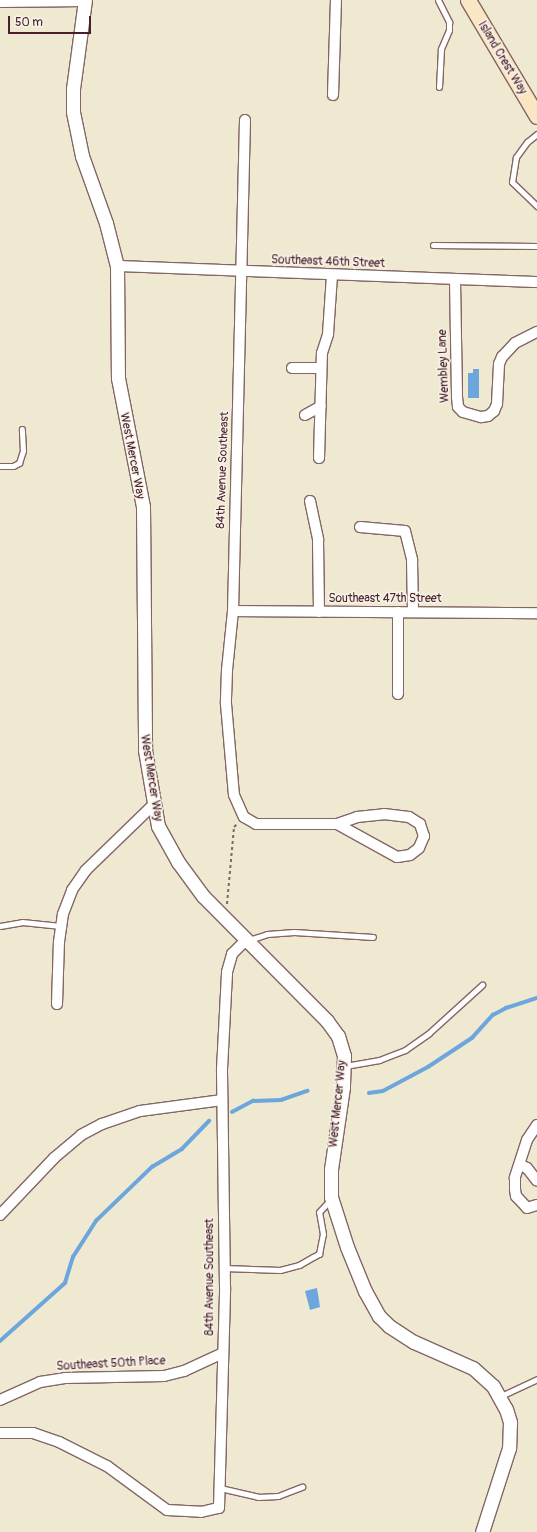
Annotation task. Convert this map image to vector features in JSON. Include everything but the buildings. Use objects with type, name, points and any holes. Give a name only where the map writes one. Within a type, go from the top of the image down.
[{"type":"main road","name":"Island Crest Way","points":[[468,0],[537,116]]},
{"type":"street","points":[[0,2],[85,0]]},
{"type":"street","name":"West Mercer Way","points":[[85,0],[73,89],[73,112],[82,156],[106,223],[117,266],[118,378],[143,507],[143,717],[158,826],[178,862],[203,896],[245,941],[333,1028],[341,1045],[343,1066],[331,1168],[331,1199],[350,1254],[371,1304],[379,1316],[401,1335],[473,1368],[493,1386],[501,1396],[510,1422],[509,1448],[482,1532]]},
{"type":"street","points":[[332,95],[336,0]]},
{"type":"street","name":"84th Avenue Southeast","points":[[245,120],[233,611],[227,670],[226,704],[234,795],[244,817],[256,824],[337,824]]},
{"type":"street","name":"Southeast 46th Street","points":[[117,266],[537,282]]},
{"type":"street","points":[[319,458],[322,353],[328,334],[332,275]]},
{"type":"street","name":"Wembley Lane","points":[[455,280],[457,397],[458,408],[463,412],[488,416],[494,411],[498,404],[499,364],[502,357],[515,343],[537,332]]},
{"type":"street","points":[[292,368],[321,368]]},
{"type":"street","points":[[305,415],[321,406]]},
{"type":"street","points":[[310,501],[318,540],[319,612]]},
{"type":"street","points":[[360,527],[405,531],[412,560],[413,612]]},
{"type":"street","name":"Southeast 47th Street","points":[[233,611],[537,613]]},
{"type":"street","points":[[398,612],[398,694]]},
{"type":"street","points":[[57,1004],[61,926],[72,890],[86,870],[154,805]]},
{"type":"street","points":[[384,814],[409,817],[420,824],[424,836],[419,848],[410,855],[397,857],[337,824],[357,817],[384,814]]},
{"type":"street","name":"84th Avenue Southeast","points":[[0,1432],[33,1433],[60,1442],[107,1466],[167,1510],[216,1510],[219,1508],[224,1268],[222,1100],[226,972],[232,954],[245,941]]},
{"type":"street","points":[[0,1215],[54,1158],[81,1135],[102,1124],[140,1111],[222,1100]]},
{"type":"street","points":[[537,1125],[527,1140],[521,1165],[515,1178],[516,1196],[527,1208],[537,1205]]},
{"type":"street","points":[[521,1165],[527,1168],[537,1181]]},
{"type":"street","name":"Southeast 50th Place","points":[[0,1400],[40,1382],[65,1378],[164,1376],[184,1371],[223,1353]]},
{"type":"lane","points":[[438,0],[449,22],[449,30],[441,49],[439,87]]},
{"type":"lane","points":[[537,134],[527,142],[516,157],[512,182],[537,206]]},
{"type":"lane","points":[[433,245],[537,246]]},
{"type":"lane","points":[[0,466],[13,466],[19,463],[23,451],[22,429]]},
{"type":"lane","points":[[0,926],[22,922],[61,926]]},
{"type":"lane","name":"84th Avenue Southeast","points":[[245,941],[267,934],[294,932],[373,937]]},
{"type":"lane","points":[[343,1066],[379,1060],[405,1050],[429,1033],[482,986]]},
{"type":"lane","points":[[224,1268],[280,1270],[299,1265],[318,1254],[323,1234],[319,1212],[331,1199]]},
{"type":"lane","points":[[501,1396],[537,1379]]},
{"type":"lane","points":[[220,1488],[258,1497],[278,1496],[302,1487]]},
{"type":"path","points":[[227,905],[230,893],[234,827]]},
{"type":"water","points":[[473,369],[479,369],[479,398],[468,398],[468,373],[473,373]]},
{"type":"water","points":[[317,1288],[320,1307],[310,1310],[305,1291]]},
{"type":"waterway","points":[[369,1093],[383,1091],[428,1067],[472,1038],[493,1015],[506,1008],[537,998]]},
{"type":"waterway","points":[[232,1112],[253,1101],[281,1100],[307,1091]]},
{"type":"waterway","points":[[0,1341],[65,1283],[73,1257],[96,1221],[152,1167],[182,1149],[209,1121]]}]
